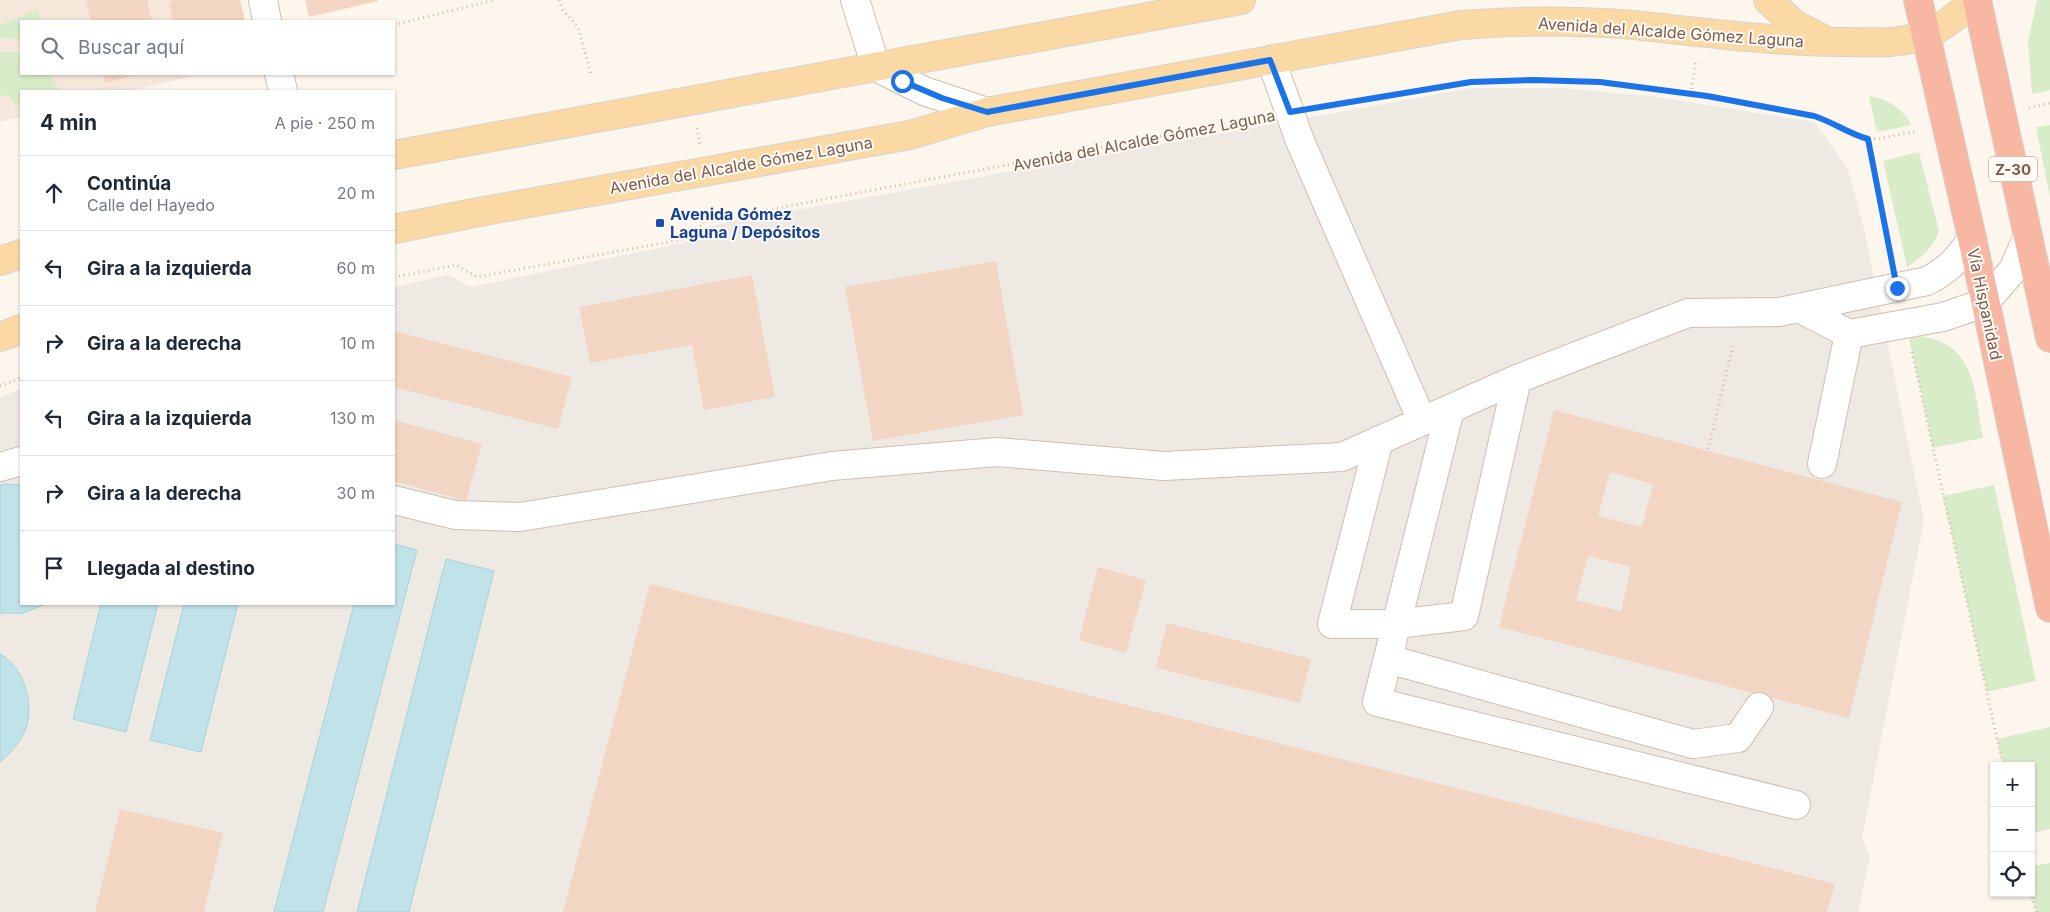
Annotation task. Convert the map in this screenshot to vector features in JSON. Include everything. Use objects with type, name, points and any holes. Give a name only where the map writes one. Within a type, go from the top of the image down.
[{"type":"highway","name":"Vía Hispanidad","points":[[1918,0],[1972,238],[1984,303],[2050,608]]},
{"type":"highway","name":"Z-30","points":[[1976,0],[2050,338]]},
{"type":"main road","points":[[395,155],[1242,0]]},
{"type":"main road","name":"Avenida del Alcalde Gómez Laguna","points":[[1768,0],[1794,24],[1829,42]]},
{"type":"main road","name":"Avenida del Alcalde Gómez Laguna","points":[[395,229],[494,209],[910,135],[987,112],[1462,25],[1509,22],[1559,22],[1661,28],[1712,35],[1829,42],[1894,41],[1925,35],[1959,14],[1976,0]]},
{"type":"main road","points":[[0,261],[20,254]]},
{"type":"main road","points":[[0,337],[20,329]]},
{"type":"street","points":[[263,0],[268,20]]},
{"type":"street","points":[[855,0],[876,67],[924,91],[987,112]]},
{"type":"street","points":[[1270,60],[1300,141],[1422,422]]},
{"type":"street","points":[[279,75],[283,90]]},
{"type":"street","points":[[1798,308],[1849,334],[1943,317],[1984,303],[2013,270],[2028,236]]},
{"type":"street","points":[[395,500],[455,515],[520,517],[841,465],[997,452],[1164,466],[1342,457],[1518,379],[1688,313],[1779,312],[1927,281],[1946,271],[1962,255],[1972,238]]},
{"type":"street","points":[[1822,464],[1849,334]]},
{"type":"street","points":[[1379,440],[1332,624],[1396,624],[1464,616],[1518,379]]},
{"type":"street","points":[[1450,409],[1377,702],[1796,805]]},
{"type":"street","points":[[0,467],[20,461]]},
{"type":"street","points":[[1388,659],[1693,744],[1738,738],[1759,707]]},
{"type":"path","points":[[395,25],[494,0]]},
{"type":"path","points":[[559,0],[563,10],[578,27],[591,74]]},
{"type":"path","name":"Avenida del Alcalde Gómez Laguna","points":[[395,277],[456,265],[477,277],[691,238],[703,222],[1290,112],[1471,82],[1600,82],[1707,96],[1814,116],[1830,121],[1856,136],[1878,140],[1946,125]]},
{"type":"path","points":[[2001,114],[2050,103]]},
{"type":"path","points":[[697,123],[701,147]]},
{"type":"path","points":[[1868,139],[1897,288]]},
{"type":"path","points":[[1708,450],[1742,312]]},
{"type":"path","points":[[1905,324],[2002,762]]},
{"type":"path","points":[[0,386],[20,378]]},
{"type":"path","points":[[2032,897],[2036,912]]},
{"type":"shaded area","points":[[0,0],[240,0],[245,20],[20,20],[20,75],[200,75],[134,90],[20,90],[20,117],[0,122]]},
{"type":"shaded area","points":[[1472,88],[1559,88],[1650,96],[1814,122],[1848,169],[1864,229],[1924,521],[1862,837],[1870,857],[1858,912],[0,912],[0,397],[20,389],[20,605],[395,605],[395,287],[448,275],[471,287],[692,241],[708,226]]},
{"type":"green space","points":[[2037,0],[2050,0],[2050,90],[2032,94],[2028,41]]},
{"type":"green space","points":[[38,9],[42,20],[20,20],[20,39],[0,38],[0,25]]},
{"type":"green space","points":[[0,52],[15,52],[20,54],[20,75],[51,75],[59,90],[20,90],[20,104],[16,105],[9,96],[0,95]]},
{"type":"green space","points":[[1869,96],[1882,99],[1894,105],[1904,114],[1911,125],[1877,132]]},
{"type":"green space","points":[[2050,125],[2050,198],[2036,127]]},
{"type":"green space","points":[[1919,152],[1939,231],[1934,242],[1926,252],[1907,267],[1883,161]]},
{"type":"green space","points":[[1918,336],[1937,340],[1952,348],[1962,359],[1974,387],[1983,438],[1933,448],[1909,338]]},
{"type":"green space","points":[[1994,485],[2036,681],[1987,692],[1943,496]]},
{"type":"green space","points":[[2050,727],[2050,829],[2035,832],[2035,762],[2002,762],[1997,739]]},
{"type":"green space","points":[[2050,863],[2050,912],[2036,912],[2032,897],[2035,897],[2035,865]]},
{"type":"water","points":[[0,485],[20,485],[20,605],[43,605],[23,613],[0,613]]},
{"type":"water","points":[[395,544],[417,550],[323,912],[274,912],[354,605],[395,605]]},
{"type":"water","points":[[446,559],[494,571],[409,912],[357,912]]},
{"type":"water","points":[[101,605],[158,605],[126,732],[73,719]]},
{"type":"water","points":[[184,605],[238,605],[201,752],[150,740]]},
{"type":"water","points":[[0,654],[9,660],[22,678],[26,688],[29,710],[23,736],[0,762]]},
{"type":"building","points":[[86,0],[147,0],[152,20],[91,20]]},
{"type":"building","points":[[171,0],[240,0],[245,20],[170,20],[173,19],[169,4],[172,4]]},
{"type":"building","points":[[305,0],[378,0],[378,1],[309,17]]},
{"type":"building","points":[[103,75],[137,75],[105,83]]},
{"type":"building","points":[[996,261],[1023,415],[873,441],[845,287]]},
{"type":"building","points":[[752,275],[775,397],[704,410],[692,345],[590,363],[579,307]]},
{"type":"building","points":[[395,331],[572,377],[558,429],[395,387]]},
{"type":"building","points":[[1554,410],[1902,502],[1849,718],[1499,627]],"holes":[[[1610,472],[1653,484],[1642,527],[1598,516]],[[1588,556],[1631,567],[1621,611],[1576,600]]]},
{"type":"building","points":[[395,420],[482,444],[466,501],[395,481]]},
{"type":"building","points":[[1098,567],[1146,580],[1126,653],[1079,640]]},
{"type":"building","points":[[650,584],[1835,884],[1827,912],[563,912]]},
{"type":"building","points":[[1167,623],[1311,659],[1300,703],[1156,668]]},
{"type":"building","points":[[120,809],[223,833],[204,912],[95,912]]},
{"type":"place","name":"Avenida Gómez Laguna / Depósitos","points":[[660,223]]},
{"type":"route","points":[[902,81],[942,98],[987,112],[1270,60],[1290,112],[1471,82],[1534,80],[1600,82],[1707,96],[1814,116],[1844,127],[1856,136],[1868,139],[1897,288]]}]
